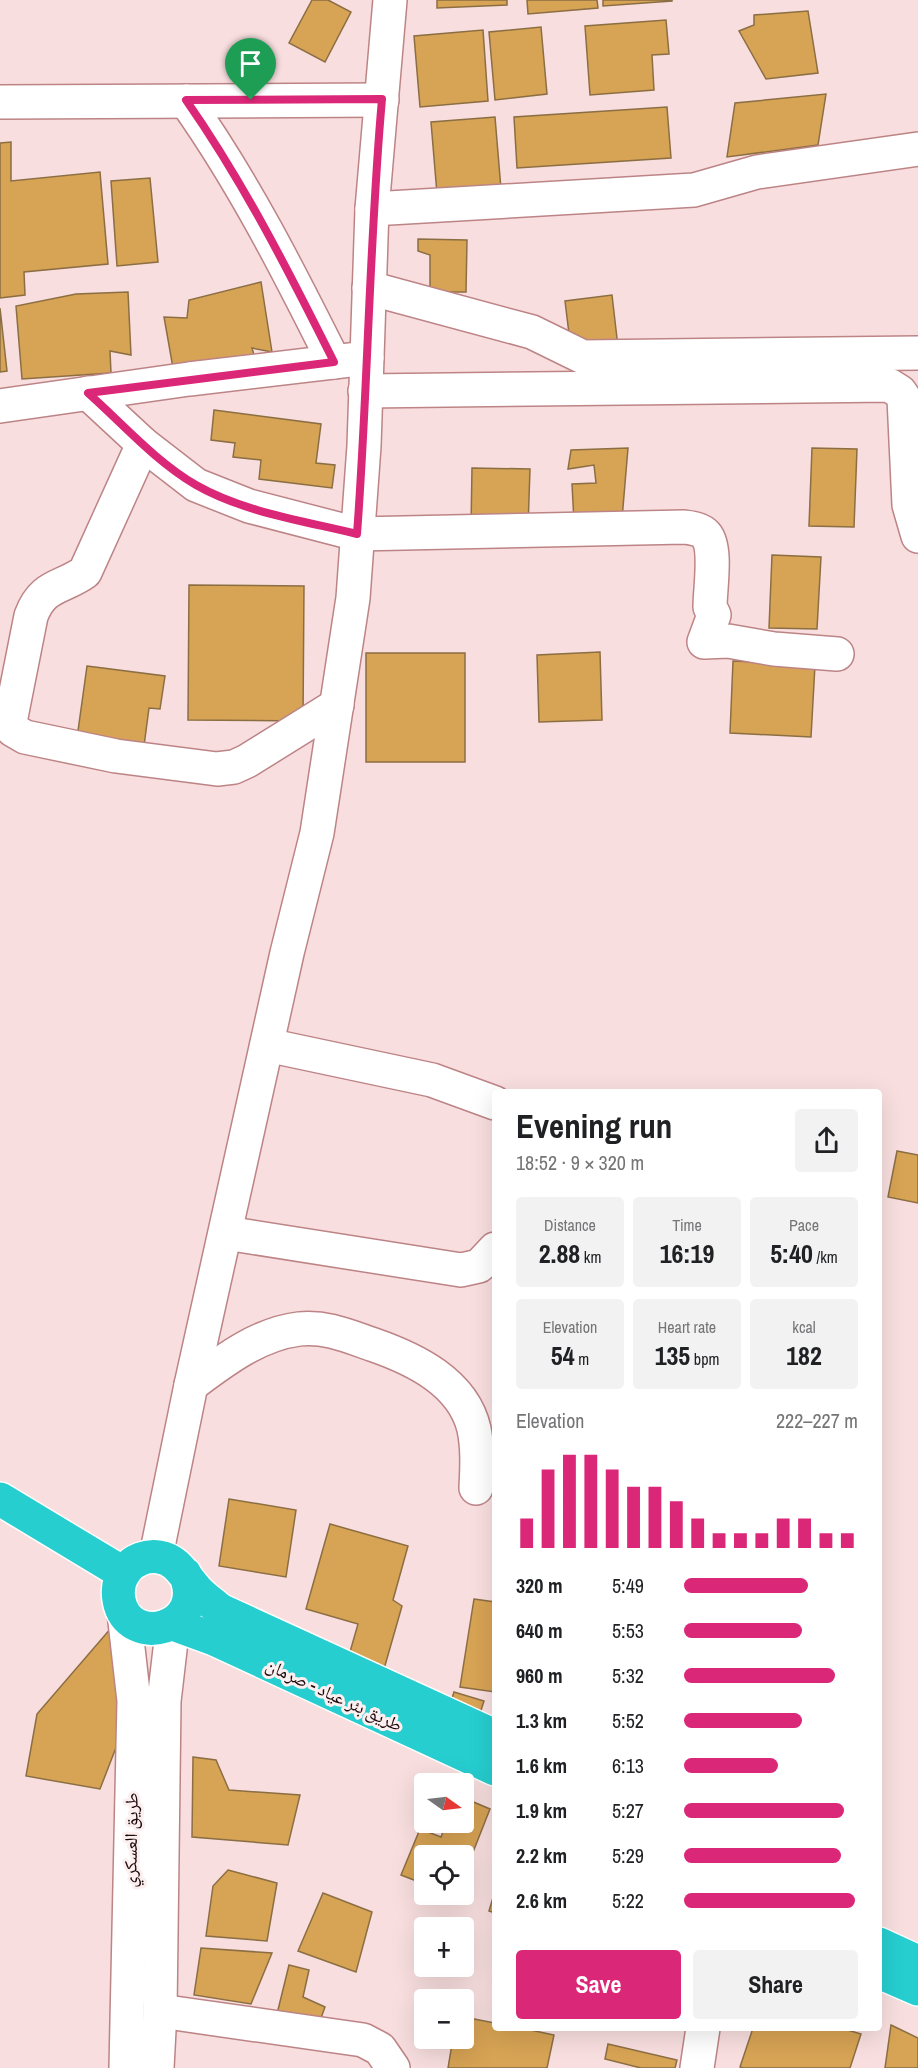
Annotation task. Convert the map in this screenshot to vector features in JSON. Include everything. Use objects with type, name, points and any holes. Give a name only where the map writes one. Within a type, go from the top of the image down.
[{"type":"highway","points":[[0,1499],[123,1573]]},
{"type":"highway","points":[[156,1556],[173,1562],[185,1574],[190,1592],[189,1601],[185,1610],[172,1624],[160,1628],[147,1628],[132,1621],[124,1613],[118,1593],[123,1573],[134,1562],[156,1556]]},
{"type":"highway","name":"طريق بئر عياد - صرمان","points":[[185,1574],[207,1600],[220,1610],[492,1735]]},
{"type":"highway","name":"طريق بئر عياد - صرمان","points":[[172,1624],[214,1639],[492,1768]]},
{"type":"highway","points":[[882,1945],[918,1962]]},
{"type":"highway","points":[[882,1973],[918,1989]]},
{"type":"street","points":[[156,1556],[191,1385],[317,833],[337,705],[353,597],[367,358],[372,209],[390,0]]},
{"type":"street","points":[[0,102],[382,99]]},
{"type":"street","points":[[186,100],[228,161],[334,362]]},
{"type":"street","points":[[372,209],[694,190],[757,172],[918,149]]},
{"type":"street","points":[[369,288],[531,332],[583,357],[918,353]]},
{"type":"street","points":[[0,406],[367,358]]},
{"type":"street","points":[[365,391],[889,385],[900,392],[904,398],[909,505],[918,536]]},
{"type":"street","points":[[88,393],[143,444],[196,485],[249,507],[357,534],[684,527],[697,529],[706,535],[712,548],[710,607],[714,615],[704,642],[728,641],[774,649],[837,654]]},
{"type":"street","points":[[143,444],[85,572],[73,581],[46,591],[36,602],[31,616],[10,722],[13,730],[25,737],[116,756],[217,769],[234,767],[247,761],[337,705]]},
{"type":"street","points":[[267,1045],[432,1080],[492,1102]]},
{"type":"street","points":[[226,1233],[461,1270],[479,1266],[492,1252]]},
{"type":"street","points":[[191,1385],[227,1358],[262,1340],[297,1329],[327,1328],[393,1352],[438,1376],[462,1401],[474,1427],[477,1458],[476,1488]]},
{"type":"street","name":"طريق العسكري","points":[[124,1613],[134,1701],[126,2068]]},
{"type":"street","name":"طريق العسكري","points":[[157,2068],[160,2011],[164,1701],[172,1624]]},
{"type":"street","points":[[160,2011],[363,2040],[380,2049],[393,2068]]},
{"type":"street","points":[[696,2068],[702,2031]]},
{"type":"building","points":[[312,0],[328,0],[351,12],[325,62],[289,43]]},
{"type":"building","points":[[437,0],[507,0],[507,5],[437,8]]},
{"type":"building","points":[[527,0],[597,0],[598,8],[528,14]]},
{"type":"building","points":[[603,0],[672,0],[672,1],[603,6]]},
{"type":"building","points":[[808,11],[818,73],[766,79],[739,31],[754,25],[754,15]]},
{"type":"building","points":[[666,20],[669,54],[652,55],[654,90],[590,95],[585,26]]},
{"type":"building","points":[[541,27],[547,94],[495,100],[489,32]]},
{"type":"building","points":[[483,30],[488,101],[420,107],[414,36]]},
{"type":"building","points":[[826,94],[818,145],[727,157],[735,103]]},
{"type":"building","points":[[667,107],[671,158],[517,168],[514,117]]},
{"type":"building","points":[[495,117],[501,189],[437,194],[431,122]]},
{"type":"building","points":[[11,142],[11,181],[100,172],[108,264],[24,272],[25,295],[0,298],[0,143]]},
{"type":"building","points":[[150,178],[158,262],[117,266],[111,181]]},
{"type":"building","points":[[418,239],[467,240],[466,292],[430,292],[430,255],[418,251]]},
{"type":"building","points":[[261,282],[272,352],[252,348],[256,362],[173,368],[164,317],[187,318],[189,300]]},
{"type":"building","points":[[128,292],[131,355],[110,351],[111,373],[22,379],[16,306],[76,294]]},
{"type":"building","points":[[612,295],[618,347],[588,350],[587,340],[570,342],[565,301]]},
{"type":"building","points":[[0,308],[7,371],[0,372]]},
{"type":"building","points":[[214,410],[321,424],[316,463],[335,465],[332,488],[259,479],[261,460],[233,457],[235,443],[211,440]]},
{"type":"building","points":[[628,448],[622,519],[574,522],[572,484],[596,483],[594,465],[568,469],[571,450]]},
{"type":"building","points":[[812,448],[857,449],[854,527],[809,526]]},
{"type":"building","points":[[472,468],[530,469],[528,528],[471,527]]},
{"type":"building","points":[[772,555],[821,557],[817,629],[769,628]]},
{"type":"building","points":[[189,585],[304,586],[303,721],[188,720]]},
{"type":"building","points":[[600,652],[602,720],[539,722],[537,655]]},
{"type":"building","points":[[366,653],[465,653],[465,762],[366,762]]},
{"type":"building","points":[[733,661],[815,665],[811,737],[730,733]]},
{"type":"building","points":[[87,666],[165,676],[160,709],[149,708],[144,746],[77,738]]},
{"type":"building","points":[[897,1151],[918,1155],[918,1203],[888,1197]]},
{"type":"building","points":[[229,1499],[296,1510],[286,1577],[219,1566]]},
{"type":"building","points":[[330,1524],[408,1546],[393,1600],[402,1606],[382,1676],[346,1666],[358,1624],[306,1609]]},
{"type":"building","points":[[474,1599],[492,1602],[492,1692],[460,1687]]},
{"type":"building","points":[[124,1613],[134,1701],[100,1789],[26,1776],[37,1714]]},
{"type":"building","points":[[454,1692],[484,1701],[477,1723],[447,1714]]},
{"type":"building","points":[[193,1757],[216,1760],[229,1790],[300,1795],[288,1845],[192,1837]]},
{"type":"building","points":[[474,1802],[490,1809],[474,1850],[474,1845],[414,1845],[414,1880],[401,1875],[418,1833],[430,1833],[441,1837],[443,1833],[474,1833]]},
{"type":"building","points":[[228,1870],[277,1883],[267,1941],[206,1936],[213,1886]]},
{"type":"building","points":[[323,1893],[372,1912],[356,1972],[298,1951]]},
{"type":"building","points":[[201,1948],[272,1953],[251,2004],[194,1995]]},
{"type":"building","points":[[289,1965],[309,1970],[303,1997],[325,2007],[320,2021],[277,2014]]},
{"type":"building","points":[[474,2019],[492,2022],[492,2031],[535,2031],[554,2035],[547,2068],[448,2068],[451,2049],[474,2049]]},
{"type":"building","points":[[891,2025],[918,2038],[918,2068],[885,2068]]},
{"type":"building","points":[[752,2031],[851,2031],[861,2034],[850,2068],[740,2067]]},
{"type":"building","points":[[608,2044],[677,2060],[675,2068],[641,2068],[605,2059]]},
{"type":"route","points":[[382,99],[372,209],[364,446],[357,534],[249,507],[196,485],[143,444],[88,393],[334,362],[289,273],[223,153],[186,100],[251,100],[382,99]]}]
